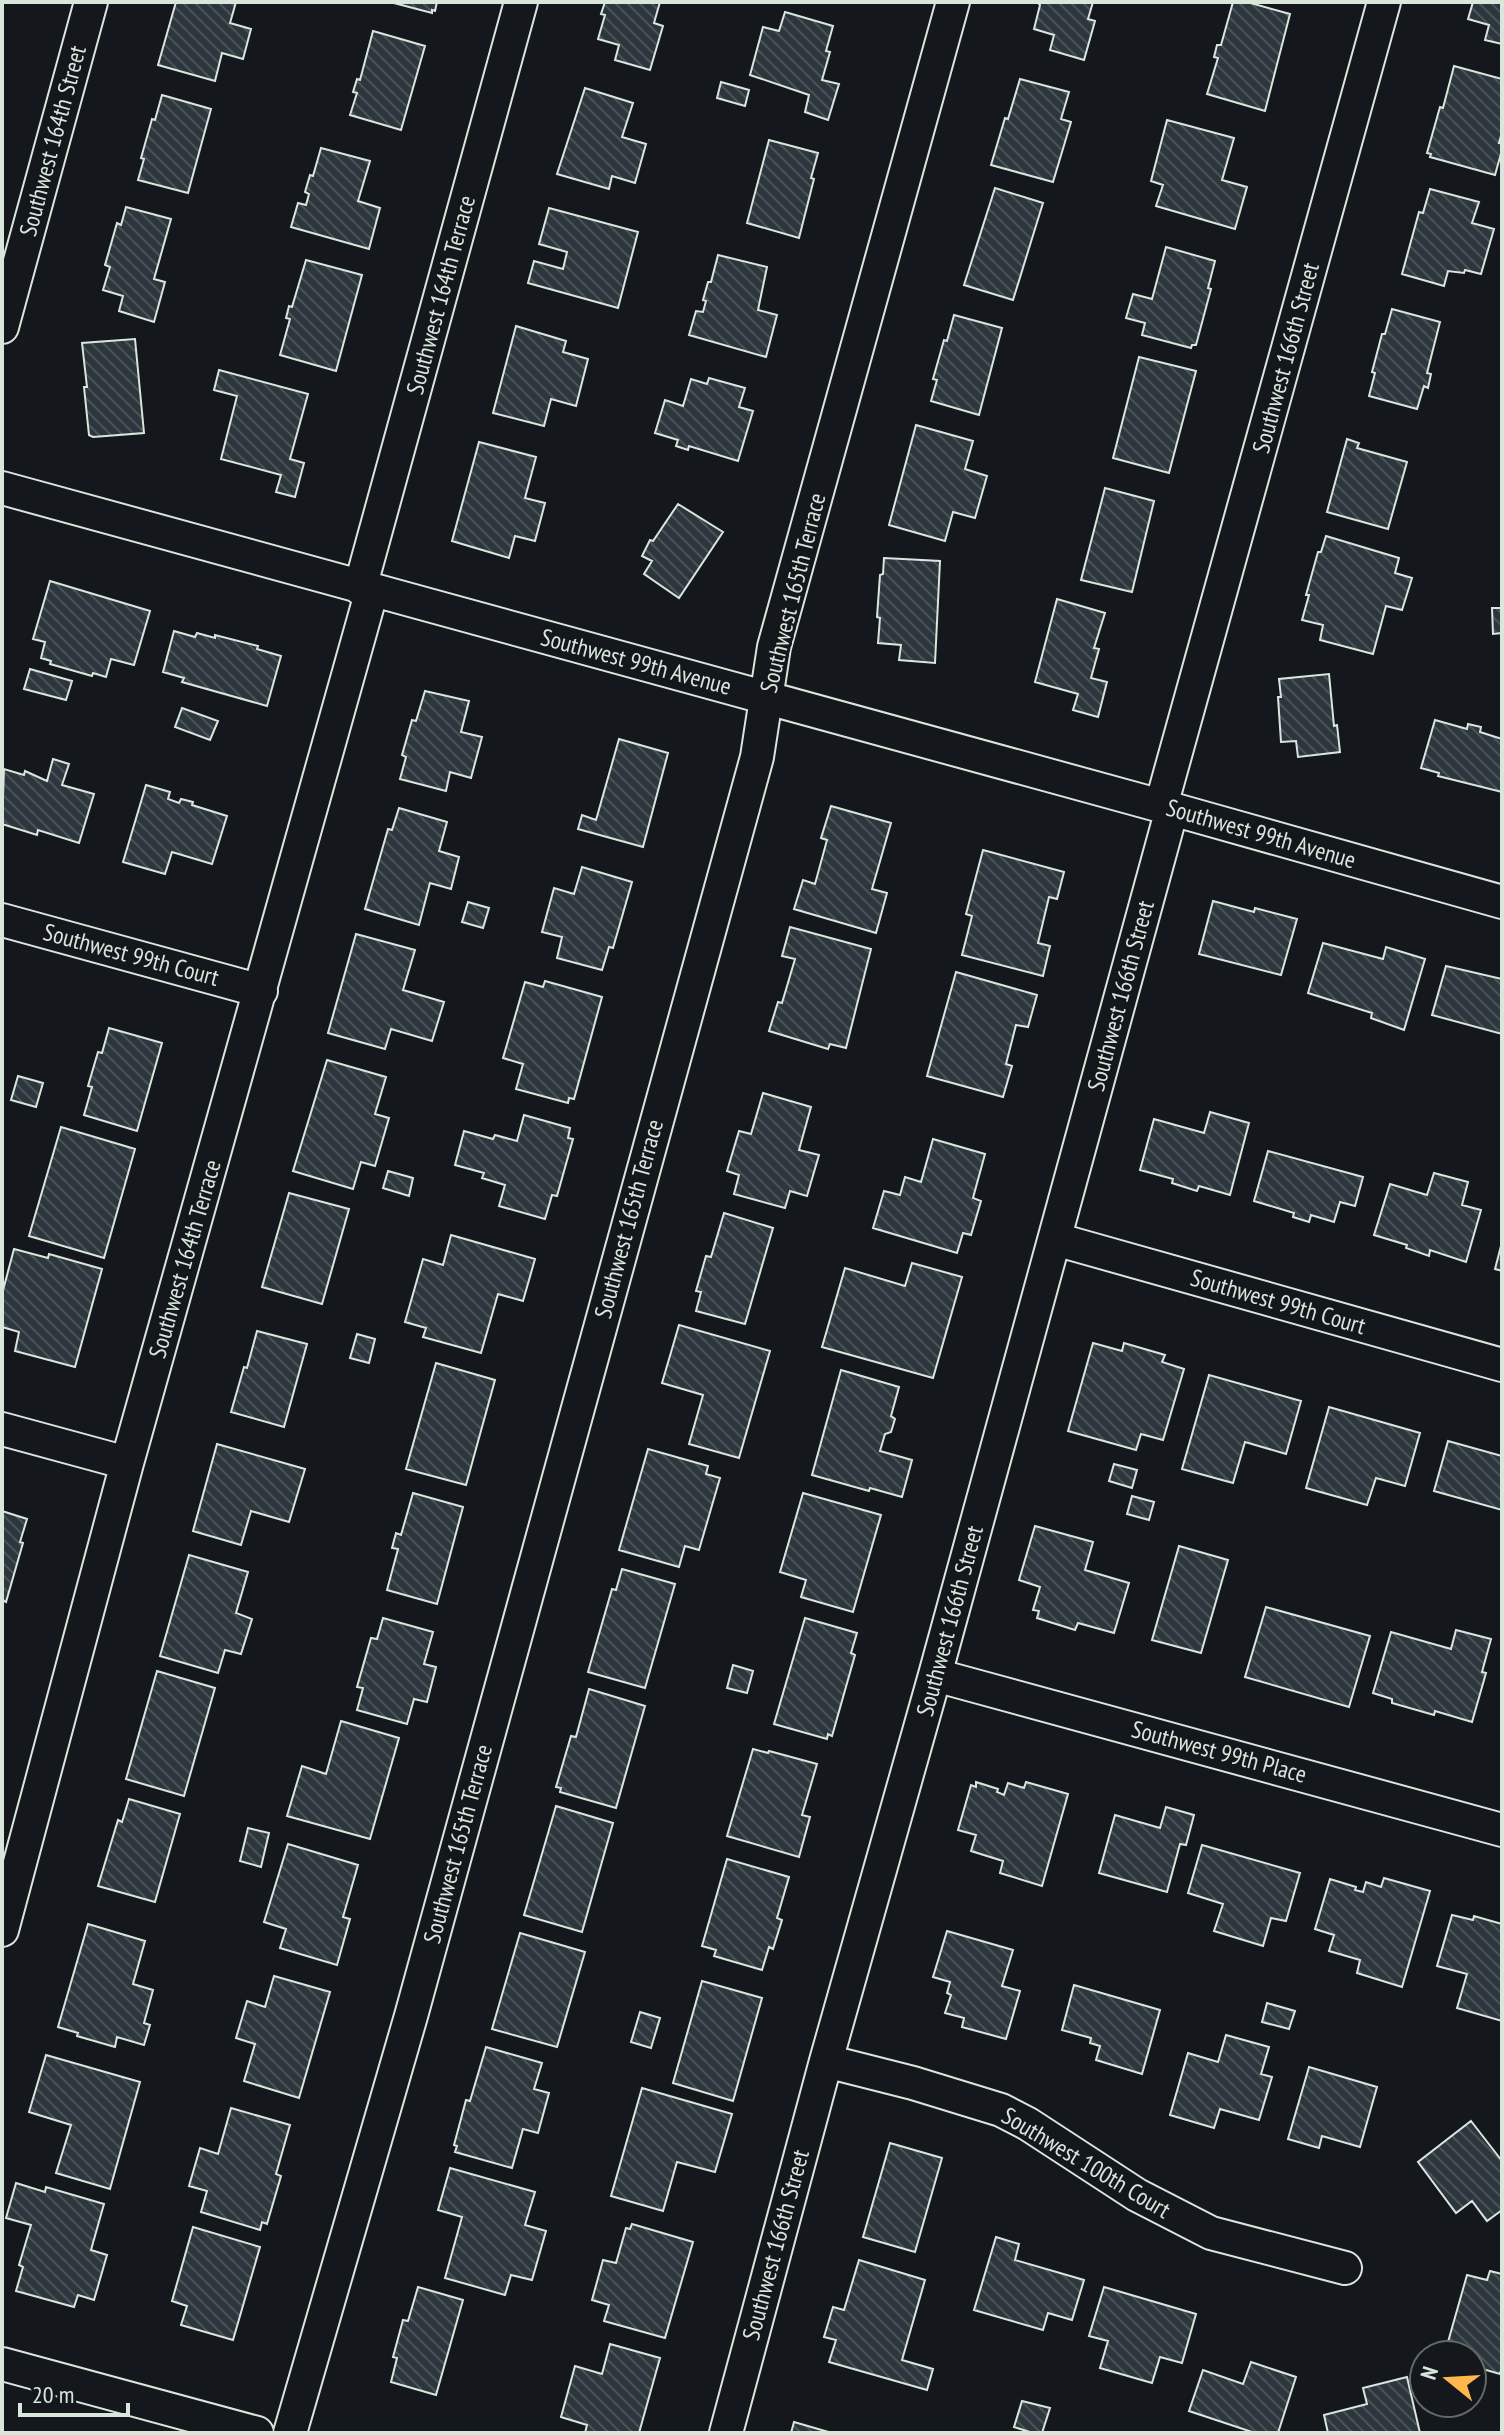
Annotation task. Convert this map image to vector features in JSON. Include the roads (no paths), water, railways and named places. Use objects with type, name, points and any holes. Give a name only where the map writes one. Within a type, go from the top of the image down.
[{"type":"street","name":"Southwest 164th Street","points":[[2,327],[91,2]]},
{"type":"street","name":"Southwest 164th Terrace","points":[[2,1930],[127,1463],[261,991],[521,2]]},
{"type":"street","name":"Southwest 165th Terrace","points":[[290,2433],[411,2016],[752,772],[774,647],[953,2]]},
{"type":"street","name":"Southwest 166th Street","points":[[726,2433],[826,2061],[1055,1239],[1166,807],[1384,2]]},
{"type":"street","name":"Southwest 99th Avenue","points":[[2,488],[1502,902]]},
{"type":"street","name":"Southwest 99th Court","points":[[2,920],[261,991]]},
{"type":"street","name":"Southwest 99th Court","points":[[1055,1239],[1502,1365]]},
{"type":"street","points":[[2,1429],[127,1463]]},
{"type":"street","name":"Southwest 99th Place","points":[[935,1675],[1502,1830]]},
{"type":"street","name":"Southwest 100th Court","points":[[826,2061],[1001,2110],[1028,2124],[1137,2195],[1196,2226],[1239,2241],[1345,2268]]},
{"type":"street","points":[[2,2364],[257,2433]]}]
